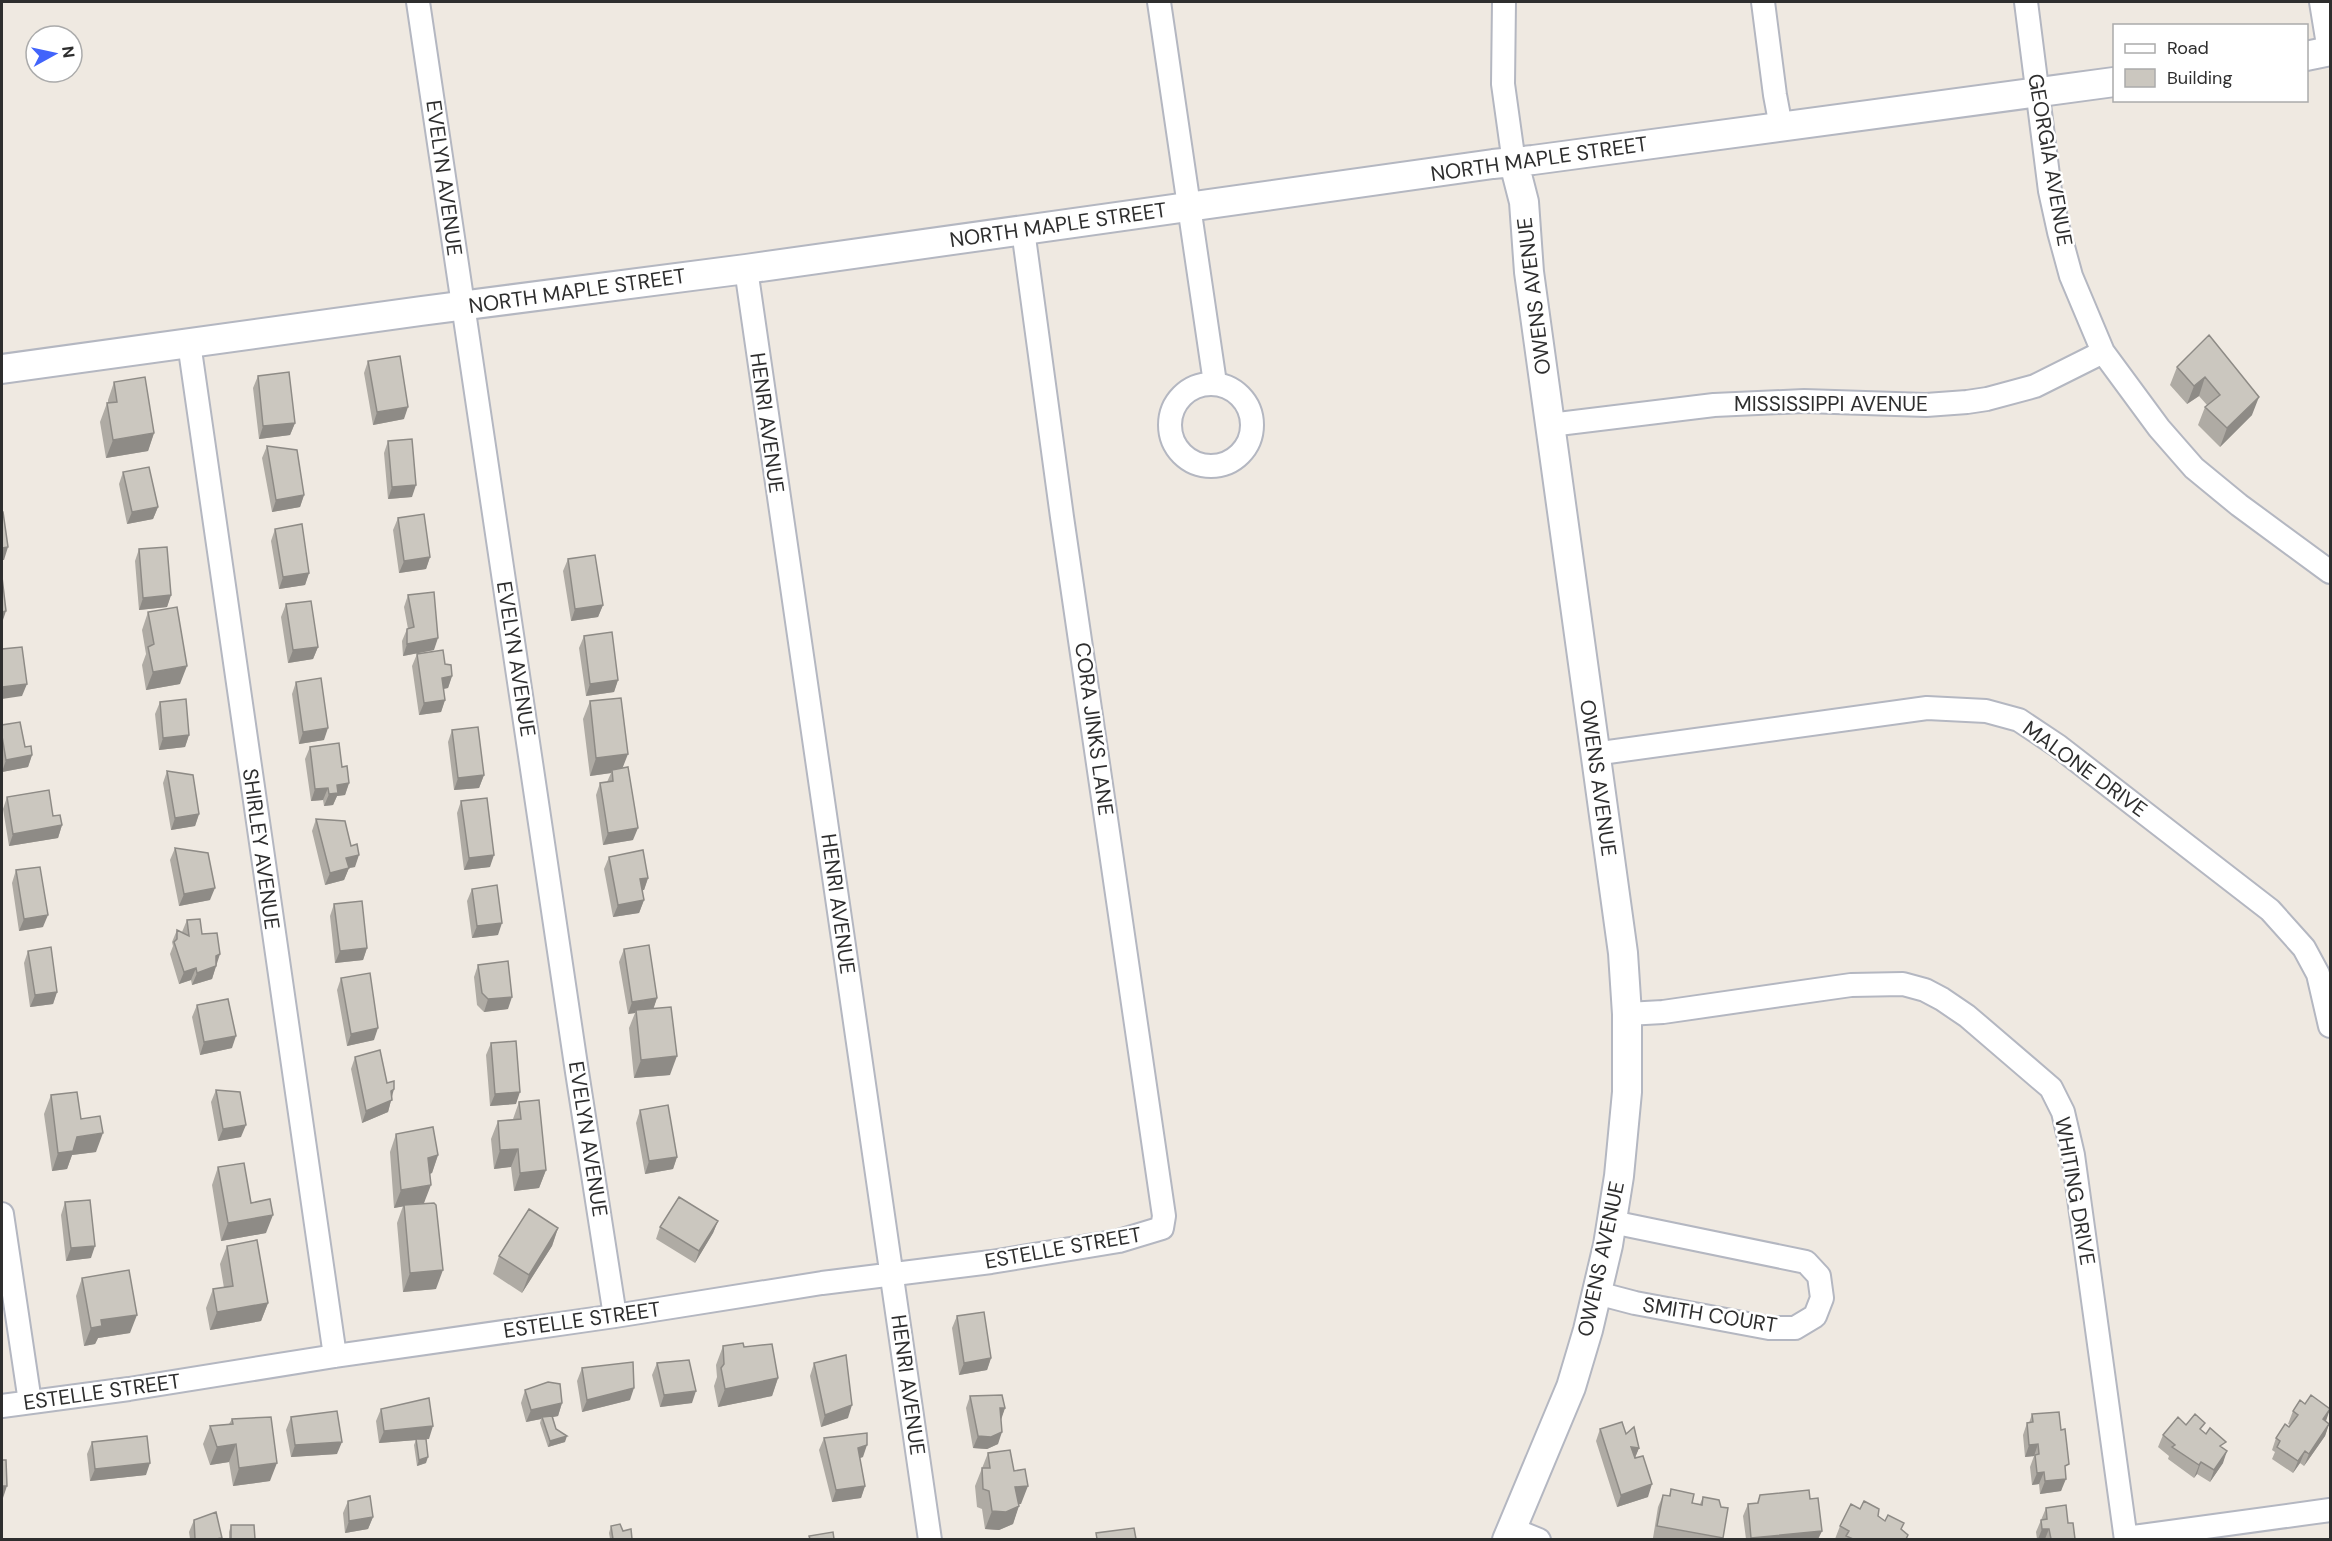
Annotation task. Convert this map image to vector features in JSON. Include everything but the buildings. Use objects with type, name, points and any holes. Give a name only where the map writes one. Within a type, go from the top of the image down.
[{"type":"street","name":"EVELYN AVENUE","points":[[418,2],[615,1316]]},
{"type":"street","points":[[1159,2],[1215,383]]},
{"type":"street","name":"OWENS AVENUE","points":[[1504,2],[1503,84],[1514,163],[1524,202],[1529,272],[1623,953],[1627,1014],[1627,1092],[1619,1176],[1597,1293],[1571,1388],[1509,1534]]},
{"type":"street","points":[[1763,2],[1781,127]]},
{"type":"street","name":"GEORGIA AVENUE","points":[[2026,2],[2050,191],[2059,232],[2071,276],[2103,352],[2159,428],[2194,468],[2239,505],[2331,572]]},
{"type":"street","points":[[2321,2],[2322,53]]},
{"type":"street","name":"NORTH MAPLE STREET","points":[[2,369],[463,307],[570,290],[746,269],[1329,189],[1493,164],[2113,82]]},
{"type":"street","name":"CORA JINKS LANE","points":[[1023,230],[1062,517],[1164,1216],[1162,1228]]},
{"type":"street","name":"HENRI AVENUE","points":[[746,269],[930,1539]]},
{"type":"street","name":"SHIRLEY AVENUE","points":[[189,343],[335,1356]]},
{"type":"street","name":"MISSISSIPPI AVENUE","points":[[1550,425],[1714,405],[1804,401],[1926,405],[1967,402],[2035,386],[2103,352]]},
{"type":"street","name":"MALONE DRIVE","points":[[1594,754],[1928,708],[1986,711],[2019,720],[2058,746],[2270,910],[2304,948],[2318,974],[2331,1026]]},
{"type":"street","name":"WHITING DRIVE","points":[[1627,1014],[1663,1012],[1851,985],[1903,984],[1925,990],[1942,999],[2023,1062],[2051,1088],[2063,1112],[2073,1155],[2116,1481],[2126,1539]]},
{"type":"street","points":[[2,1214],[30,1402]]},
{"type":"street","name":"SMITH COURT","points":[[1597,1293],[1635,1303],[1769,1328],[1795,1328],[1815,1316],[1822,1298],[1819,1276],[1806,1262],[1612,1222]]},
{"type":"street","name":"ESTELLE STREET","points":[[2,1406],[129,1389],[822,1283],[991,1262],[1119,1241],[1162,1228]]},
{"type":"street","points":[[2126,1539],[2331,1510]]},
{"type":"street","points":[[1509,1534],[1539,1539]]}]
